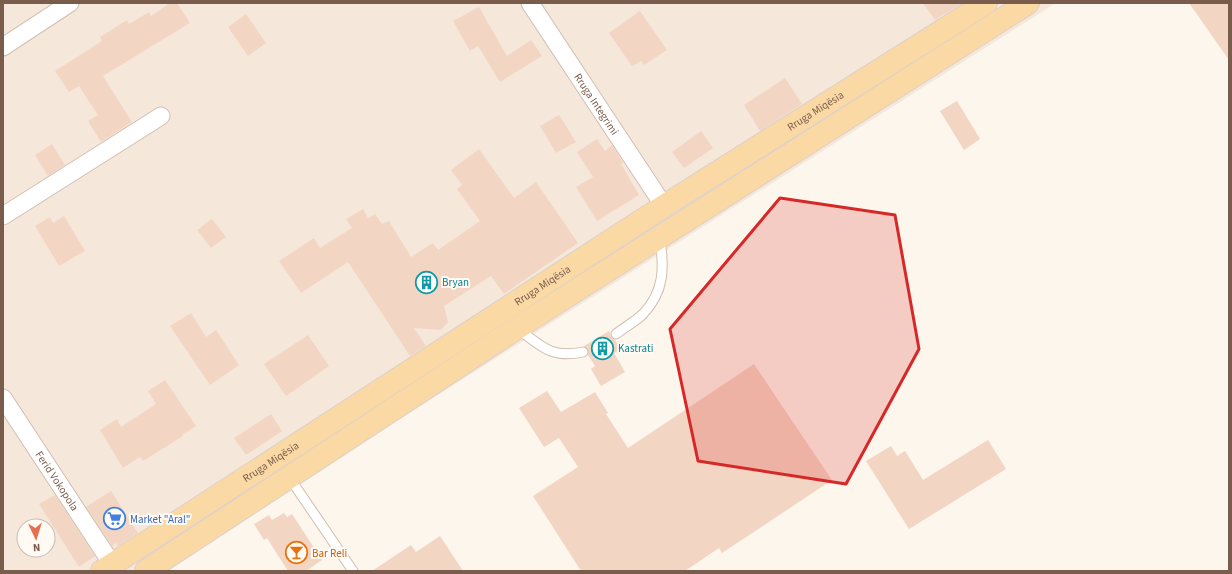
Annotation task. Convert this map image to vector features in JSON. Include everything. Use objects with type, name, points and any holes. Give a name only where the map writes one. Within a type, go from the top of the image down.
[{"type":"main road","name":"Rruga Miqësia","points":[[107,568],[664,206],[986,3]]},
{"type":"main road","name":"Rruga Miqësia","points":[[146,571],[517,328],[660,239],[1028,3]]},
{"type":"street","points":[[3,47],[70,3]]},
{"type":"street","name":"Rruga Integrimi","points":[[530,3],[664,206]]},
{"type":"street","points":[[3,216],[161,116]]},
{"type":"street","name":"Ferid Vokopola","points":[[3,398],[107,568]]},
{"type":"lane","points":[[616,334],[643,314],[653,302],[660,288],[663,274],[663,259],[660,239]]},
{"type":"lane","points":[[517,328],[543,348],[552,352],[572,354],[583,352]]},
{"type":"lane","points":[[289,477],[353,571]]},
{"type":"highlighted area","points":[[780,198],[895,215],[919,349],[846,484],[698,461],[670,329]]},
{"type":"shaded area","points":[[3,3],[1056,3],[160,571],[3,571]]},
{"type":"building","points":[[170,3],[177,3],[190,23],[103,76],[132,122],[101,142],[88,121],[98,115],[79,86],[69,92],[55,71],[102,41],[100,37],[127,20],[129,24],[149,12],[151,16]]},
{"type":"building","points":[[923,3],[963,3],[935,20]]},
{"type":"building","points":[[1189,3],[1229,3],[1229,60]]},
{"type":"building","points":[[479,7],[507,56],[531,40],[542,56],[500,82],[478,46],[470,51],[453,21]]},
{"type":"building","points":[[640,11],[667,50],[644,65],[641,61],[632,66],[609,33]]},
{"type":"building","points":[[246,14],[266,43],[248,56],[228,27]]},
{"type":"building","points":[[785,78],[802,104],[760,131],[744,105]]},
{"type":"building","points":[[957,101],[980,139],[964,150],[940,111]]},
{"type":"building","points":[[559,115],[576,142],[556,153],[540,126]]},
{"type":"building","points":[[701,131],[713,148],[684,168],[672,152]]},
{"type":"building","points":[[597,139],[605,151],[612,145],[639,195],[597,221],[576,187],[593,177],[577,152]]},
{"type":"building","points":[[52,144],[65,165],[48,176],[35,155]]},
{"type":"building","points":[[479,149],[514,198],[536,182],[578,243],[504,294],[491,276],[444,306],[448,322],[441,330],[414,328],[426,346],[410,356],[348,262],[301,293],[279,261],[314,238],[320,248],[352,228],[346,219],[363,209],[368,218],[375,214],[382,224],[389,221],[411,257],[433,243],[438,250],[480,221],[457,189],[462,185],[451,170]]},
{"type":"building","points":[[64,216],[85,251],[59,266],[35,226],[50,217],[53,223]]},
{"type":"building","points":[[212,219],[226,237],[211,248],[197,230]]},
{"type":"building","points":[[191,313],[206,337],[216,330],[239,365],[210,385],[170,326]]},
{"type":"building","points":[[609,331],[611,337],[615,340],[621,350],[614,353],[625,372],[601,386],[591,369],[595,366],[588,355],[588,349],[584,346]]},
{"type":"building","points":[[308,335],[329,366],[286,396],[264,364]]},
{"type":"building","points":[[754,364],[832,480],[722,553],[719,548],[685,571],[581,571],[533,496],[578,467],[559,438],[544,447],[519,408],[547,391],[561,412],[595,392],[608,413],[606,414],[628,448]]},
{"type":"building","points":[[165,380],[196,426],[143,461],[140,457],[123,468],[100,430],[117,419],[121,427],[156,404],[148,391]]},
{"type":"building","points":[[271,414],[282,431],[246,455],[234,438]]},
{"type":"building","points":[[988,440],[1006,469],[909,529],[866,461],[891,446],[897,456],[905,451],[923,480]]},
{"type":"building","name":"Market \"Aral\"","points":[[111,491],[138,533],[118,546],[116,543],[112,546],[86,507]]},
{"type":"building","points":[[55,495],[95,556],[79,567],[56,531],[56,518],[48,518],[39,504]]},
{"type":"building","name":"Bar Reli","points":[[284,513],[287,517],[292,514],[322,560],[306,571],[288,571],[267,538],[264,540],[254,524],[269,515],[272,520]]},
{"type":"building","points":[[440,536],[463,571],[372,571],[411,545],[416,552]]},
{"type":"place","name":"Bryan","points":[[427,282]]},
{"type":"place","name":"Kastrati","points":[[602,348]]},
{"type":"place","name":"Market \"Aral\"","points":[[115,519]]},
{"type":"place","name":"Bar Reli","points":[[297,553]]}]
